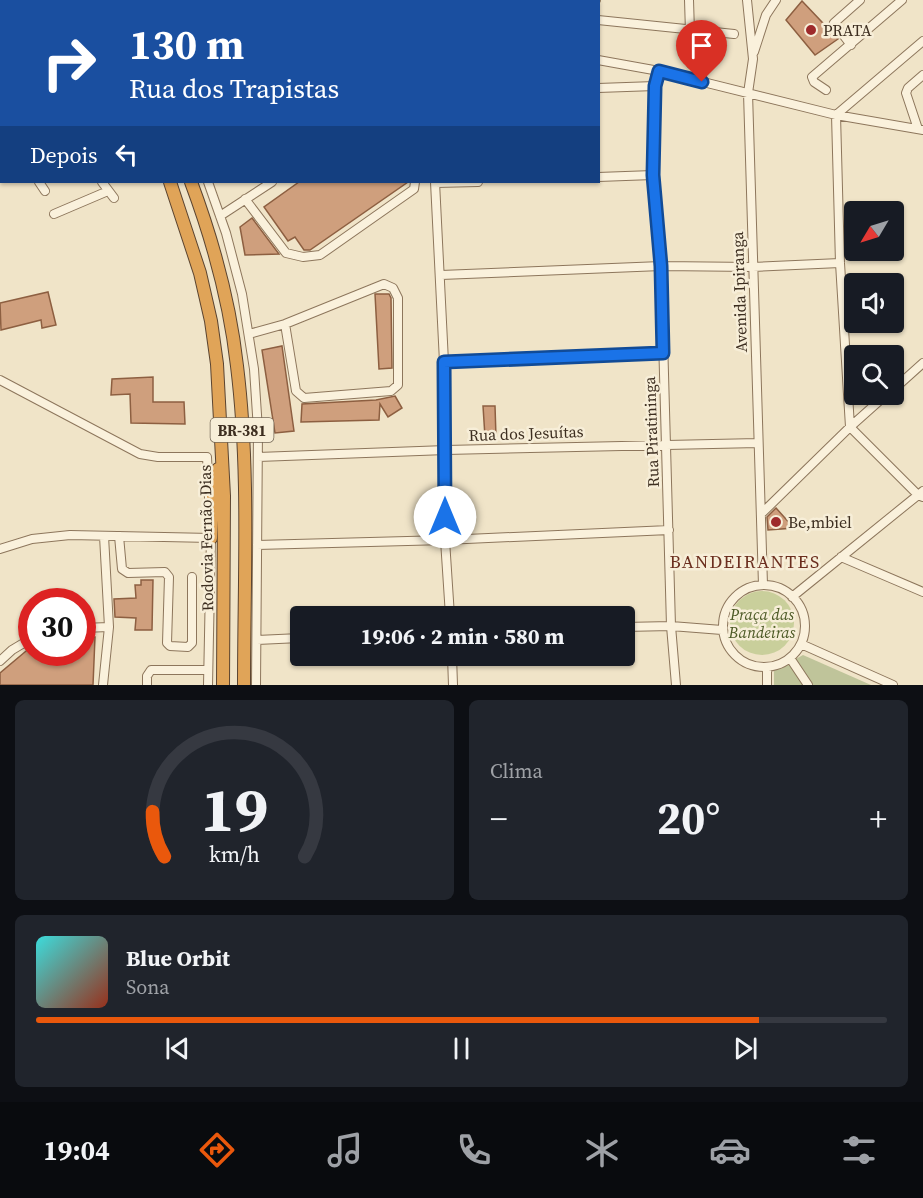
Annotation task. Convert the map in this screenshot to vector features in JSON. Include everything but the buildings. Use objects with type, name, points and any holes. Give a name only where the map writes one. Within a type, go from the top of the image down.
[{"type":"highway","name":"Rodovia Fernão Dias","points":[[170,183],[200,273],[217,364],[224,496],[223,685]]},
{"type":"highway","name":"BR-381","points":[[191,183],[219,268],[230,317],[238,376],[244,496],[244,685]]},
{"type":"highway","name":"BR-381","points":[[211,538],[213,497],[221,450]]},
{"type":"street","points":[[689,0],[691,64]]},
{"type":"street","name":"Avenida Ipiranga","points":[[747,0],[753,59],[748,93],[763,585]]},
{"type":"street","points":[[753,59],[766,15],[776,0]]},
{"type":"street","points":[[851,45],[834,23],[860,0]]},
{"type":"street","points":[[826,90],[814,82],[812,77],[902,0]]},
{"type":"street","points":[[600,20],[734,34]]},
{"type":"street","points":[[836,115],[923,41]]},
{"type":"street","points":[[600,60],[659,71],[836,115],[920,129]]},
{"type":"street","name":"Rua Piratininga","points":[[659,71],[655,86],[653,175],[661,266],[671,626],[676,685]]},
{"type":"street","points":[[920,129],[906,93],[908,88],[923,75]]},
{"type":"street","points":[[600,88],[655,86]]},
{"type":"street","points":[[792,597],[921,494],[850,427],[840,263],[836,115]]},
{"type":"street","points":[[600,177],[653,175]]},
{"type":"street","points":[[40,183],[45,191]]},
{"type":"street","points":[[103,183],[114,198]]},
{"type":"street","name":"BR-381","points":[[208,183],[242,294],[254,369],[258,457],[256,685]]},
{"type":"street","points":[[220,216],[270,183]]},
{"type":"street","points":[[245,199],[286,253],[303,257],[320,255],[414,189],[415,183]]},
{"type":"street","points":[[435,183],[444,362],[445,540],[449,606]]},
{"type":"street","points":[[54,214],[108,190]]},
{"type":"street","points":[[441,275],[661,266],[753,267],[840,263]]},
{"type":"street","points":[[249,334],[285,324],[384,284],[393,288],[398,298],[398,385],[391,391],[304,398],[296,391],[285,324]]},
{"type":"street","points":[[444,362],[663,353]]},
{"type":"street","points":[[904,379],[923,363]]},
{"type":"street","name":"Rodovia Fernão Dias","points":[[0,380],[140,454],[158,457],[207,457],[211,538],[208,685]]},
{"type":"street","points":[[761,514],[875,405]]},
{"type":"street","name":"Rua dos Jesuítas","points":[[258,457],[758,443]]},
{"type":"street","points":[[257,545],[445,540],[669,530]]},
{"type":"street","points":[[0,549],[32,539],[70,535],[211,538]]},
{"type":"street","points":[[103,685],[110,627],[104,536]]},
{"type":"street","points":[[119,536],[122,568],[128,573],[165,572],[169,577],[166,643],[170,646],[188,647],[192,643],[192,577]]},
{"type":"street","points":[[841,557],[923,592]]},
{"type":"street","points":[[763,585],[779,588],[792,597],[803,614],[805,624],[801,644],[790,658],[767,668],[746,664],[737,658],[730,650],[722,630],[725,611],[736,595],[744,590],[763,585]]},
{"type":"street","points":[[635,627],[671,626],[722,630]]},
{"type":"street","points":[[96,628],[110,627]]},
{"type":"street","points":[[257,640],[290,638]]},
{"type":"street","points":[[801,644],[893,685]]},
{"type":"street","points":[[0,661],[18,648]]},
{"type":"street","points":[[790,658],[808,685]]},
{"type":"street","points":[[452,666],[453,685]]},
{"type":"street","points":[[767,668],[767,685]]},
{"type":"street","points":[[147,685],[147,676],[151,670],[208,670]]},
{"type":"green space","name":"Praça das Bandeiras","points":[[762,591],[780,597],[788,605],[794,623],[788,641],[780,649],[762,655],[744,649],[736,641],[730,623],[736,605],[744,597]]},
{"type":"green space","points":[[803,655],[871,685],[774,685],[774,671]]},
{"type":"place","name":"PRATA","points":[[811,30]]},
{"type":"place","name":"Be,mbiel","points":[[776,522]]},
{"type":"district","name":"BANDEIRANTES","points":[[745,561]]},
{"type":"route","points":[[445,517],[444,362],[663,353],[661,266],[653,175],[655,86],[659,71],[702,82]]}]
